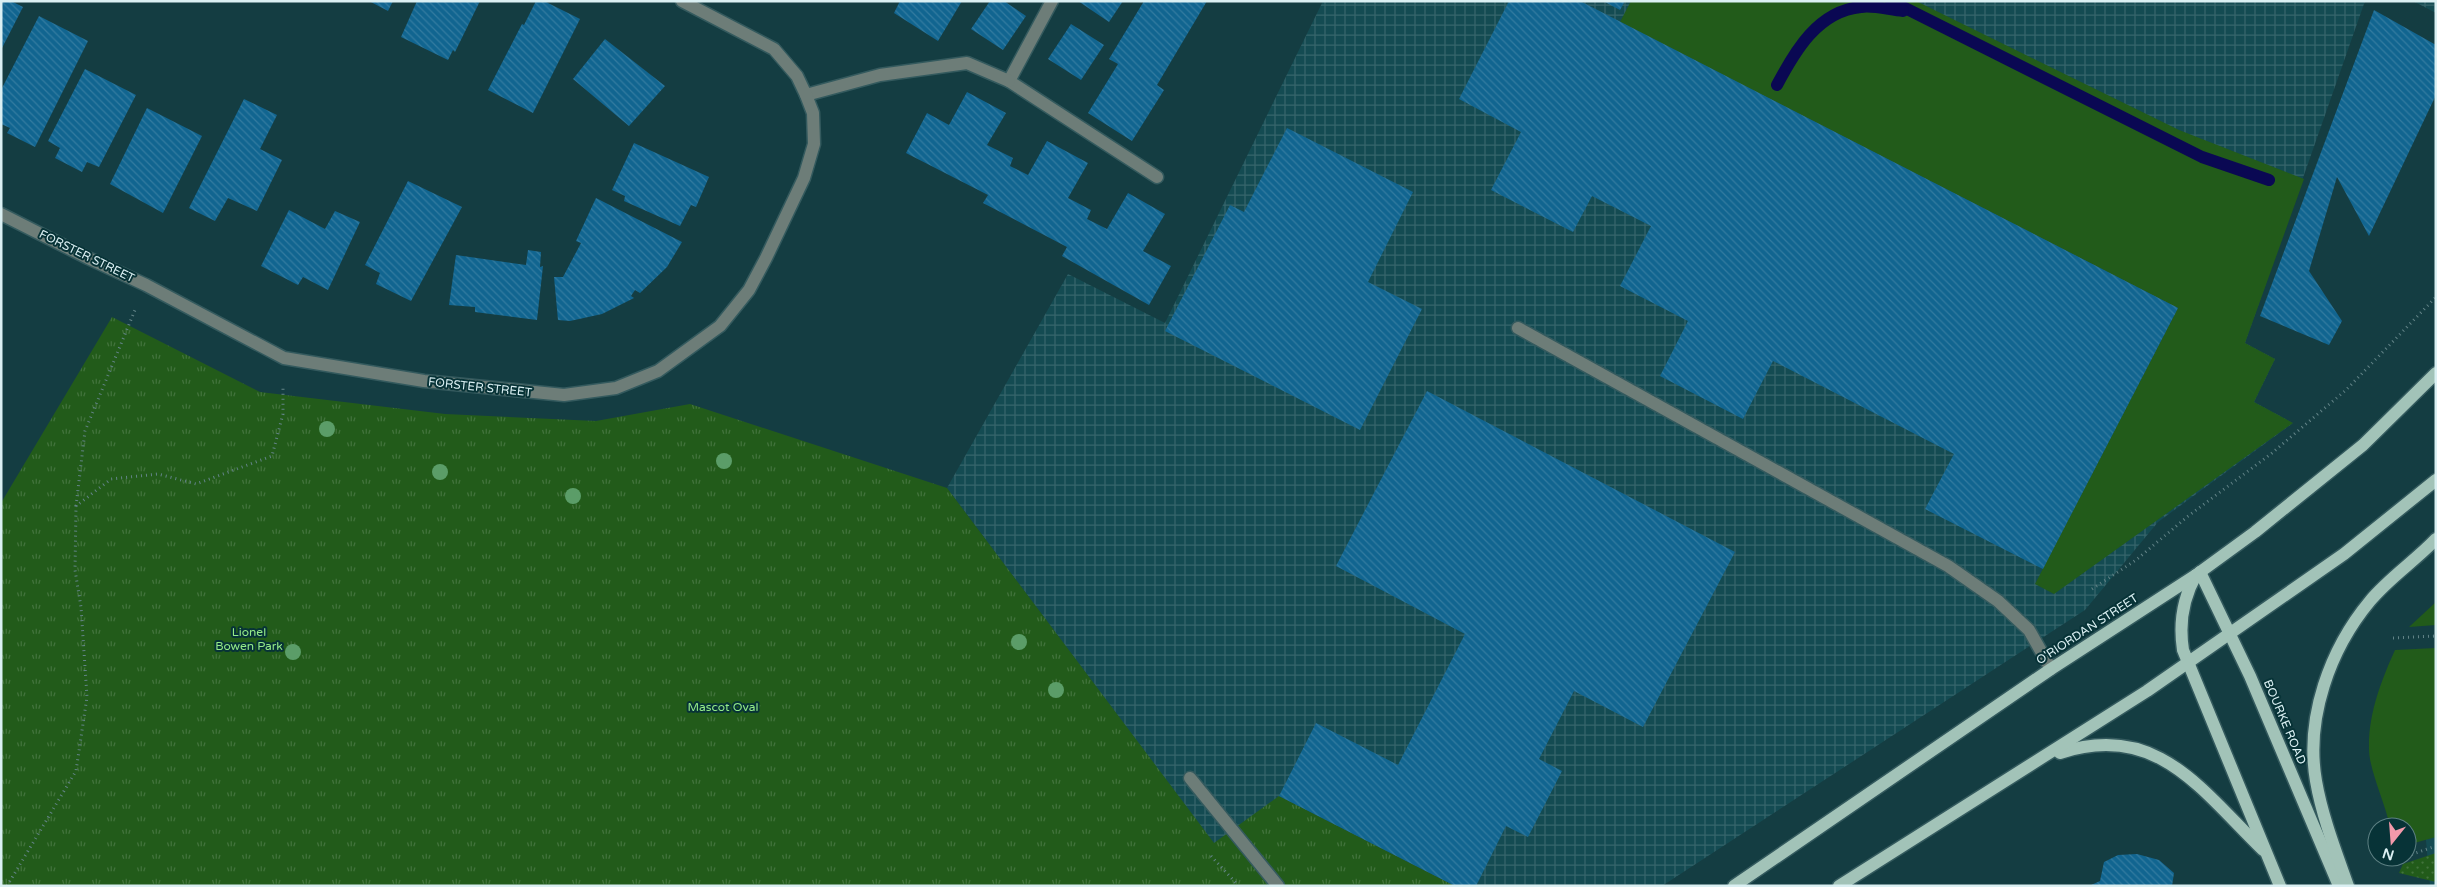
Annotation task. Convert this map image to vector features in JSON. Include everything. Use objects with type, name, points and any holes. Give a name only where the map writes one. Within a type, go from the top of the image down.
[{"type":"main road","name":"O'RIORDAN STREET","points":[[1734,886],[2051,669],[2198,574],[2270,521],[2363,445],[2436,373]]},
{"type":"main road","points":[[1839,886],[2033,765],[2187,664],[2344,554],[2436,480]]},
{"type":"main road","points":[[2348,886],[2326,821],[2316,781],[2314,741],[2318,707],[2328,674],[2347,632],[2380,590],[2436,539]]},
{"type":"main road","name":"BOURKE ROAD","points":[[2198,574],[2230,634],[2257,692],[2339,886]]},
{"type":"main road","points":[[2198,574],[2188,593],[2182,616],[2181,640],[2187,664],[2280,886]]},
{"type":"main road","points":[[2033,765],[2059,753],[2090,744],[2116,744],[2144,749],[2180,770],[2267,853]]},
{"type":"street","name":"FORSTER STREET","points":[[1,214],[146,285],[284,358],[424,381],[564,396],[616,388],[658,372],[720,326],[750,290],[804,178],[814,144],[813,114],[806,95],[797,76],[774,49],[682,1]]},
{"type":"street","points":[[1009,81],[1052,1]]},
{"type":"street","points":[[806,95],[880,75],[967,63],[1009,81],[1157,177]]},
{"type":"street","points":[[1518,328],[1948,566],[1998,601],[2029,630],[2051,669]]},
{"type":"street","points":[[1190,778],[1278,886]]},
{"type":"path","points":[[7,886],[76,771],[87,698],[81,607],[75,570],[76,506],[84,431],[146,285]]},
{"type":"path","points":[[2092,590],[2136,560],[2272,453],[2346,390],[2436,297]]},
{"type":"path","points":[[76,506],[111,479],[158,474],[196,484],[272,456],[283,414],[284,358]]},
{"type":"path","points":[[2394,638],[2436,636]]},
{"type":"path","points":[[2417,853],[2436,846]]},
{"type":"path","points":[[1211,856],[1239,886]]},
{"type":"shaded area","points":[[1323,1],[2365,1],[2245,343],[2275,359],[2254,402],[2293,423],[2158,522],[2085,610],[1662,886],[1455,886],[1279,797],[1214,844],[947,488],[1068,274],[1165,323]]},
{"type":"shaded area","points":[[2413,1],[2436,1],[2436,13]]},
{"type":"shaded area","points":[[2436,806],[2436,886],[2430,886],[2425,830]]},
{"type":"green space","points":[[1631,1],[1916,1],[2179,130],[2304,179],[2245,343],[2275,359],[2254,402],[2293,423],[2054,594],[2035,584],[2178,308],[1620,22]]},
{"type":"green space","name":"Lionel Bowen Park","points":[[112,317],[260,392],[445,414],[596,421],[690,404],[947,488],[1214,843],[1279,796],[1455,886],[1,886],[1,503]]},
{"type":"green space","points":[[2436,602],[2436,625],[2409,627]]},
{"type":"green space","points":[[2436,648],[2436,837],[2417,842],[2417,817],[2387,817],[2375,777],[2369,749],[2373,711],[2380,686],[2395,650]]},
{"type":"green space","points":[[2436,853],[2436,882],[2399,873],[2402,867],[2417,867],[2417,859]]},
{"type":"building","points":[[1,1],[11,1],[23,7],[1,50]]},
{"type":"building","points":[[369,1],[393,1],[388,11]]},
{"type":"building","points":[[417,1],[480,1],[455,52],[453,50],[448,60],[401,37]]},
{"type":"building","points":[[536,1],[544,1],[580,19],[533,113],[488,90]]},
{"type":"building","points":[[900,1],[962,1],[938,41],[894,13]]},
{"type":"building","points":[[990,1],[1004,1],[1026,16],[1003,50],[971,29]]},
{"type":"building","points":[[1078,1],[1123,1],[1109,22]]},
{"type":"building","points":[[1144,1],[1207,1],[1157,85],[1164,90],[1132,141],[1088,113],[1118,64],[1109,59]]},
{"type":"building","points":[[1509,1],[1580,1],[2178,308],[2043,569],[1925,509],[1954,454],[1773,361],[1743,419],[1660,376],[1688,321],[1620,286],[1651,226],[1592,196],[1573,232],[1491,190],[1521,132],[1459,99]]},
{"type":"building","points":[[1603,1],[1625,1],[1620,10]]},
{"type":"building","points":[[2374,10],[2436,45],[2436,95],[2369,236],[2337,177],[2309,271],[2342,321],[2329,345],[2260,316]]},
{"type":"building","points":[[39,16],[88,41],[35,147],[7,133],[10,128],[1,124],[1,90]]},
{"type":"building","points":[[1071,24],[1104,45],[1081,80],[1048,59]]},
{"type":"building","points":[[605,39],[665,86],[629,126],[573,79]]},
{"type":"building","points":[[85,69],[136,95],[99,167],[87,162],[82,172],[55,158],[60,148],[48,141]]},
{"type":"building","points":[[967,92],[1006,113],[987,145],[1013,158],[1010,166],[1028,175],[1047,141],[1088,163],[1068,198],[1091,210],[1087,219],[1107,229],[1128,193],[1165,214],[1143,251],[1171,266],[1149,305],[1062,256],[1067,247],[983,203],[988,195],[906,153],[927,113],[949,125]]},
{"type":"building","points":[[244,99],[277,115],[260,149],[282,160],[257,211],[228,198],[215,221],[189,208]]},
{"type":"building","points":[[147,108],[202,136],[163,213],[110,184]]},
{"type":"building","points":[[1287,128],[1413,192],[1368,282],[1422,309],[1360,430],[1165,331],[1230,205],[1244,212]]},
{"type":"building","points":[[634,143],[709,177],[696,207],[691,205],[680,226],[624,201],[625,196],[612,190]]},
{"type":"building","points":[[408,181],[462,207],[411,301],[376,284],[380,273],[365,265]]},
{"type":"building","points":[[596,198],[682,242],[667,267],[640,293],[635,290],[631,296],[634,298],[602,314],[570,321],[558,320],[554,277],[563,277],[581,243],[576,241]]},
{"type":"building","points":[[289,210],[325,229],[335,211],[360,222],[328,290],[303,277],[298,285],[261,266]]},
{"type":"building","points":[[528,250],[541,252],[540,267],[543,266],[537,320],[475,312],[475,307],[449,305],[456,255],[526,265]]},
{"type":"building","points":[[1427,391],[1735,552],[1643,727],[1574,691],[1539,759],[1562,771],[1528,837],[1506,826],[1476,886],[1455,886],[1279,796],[1316,723],[1398,765],[1465,634],[1336,566]]},
{"type":"building","points":[[2137,854],[2159,860],[2174,873],[2172,886],[2089,886],[2100,881],[2104,862],[2118,855]]},
{"type":"waterway","points":[[1891,1],[2202,157],[2269,180]]},
{"type":"waterway","points":[[1777,85],[1800,46],[1820,24],[1832,16],[1846,10],[1861,7],[1877,7],[1903,11]]},
{"type":"park label","name":"Mascot Oval","points":[[723,707]]}]
